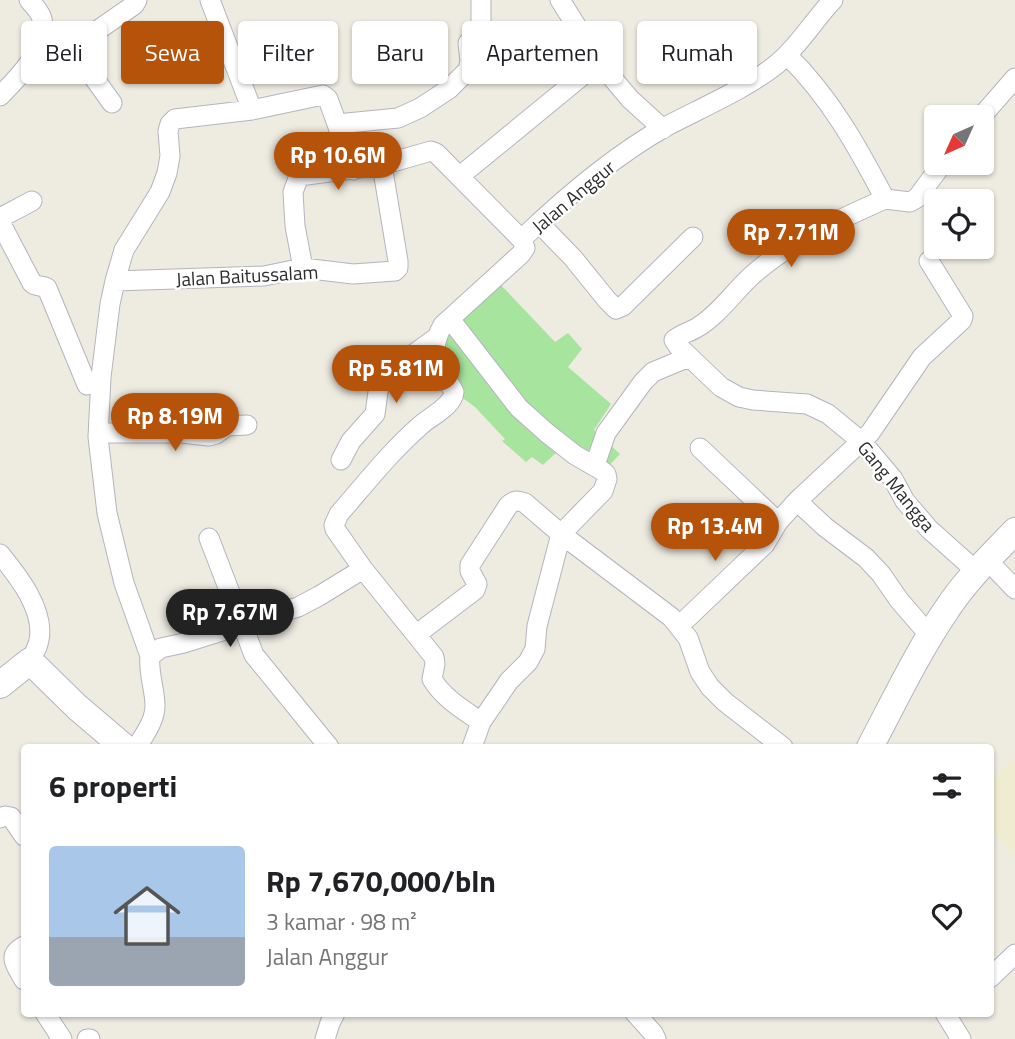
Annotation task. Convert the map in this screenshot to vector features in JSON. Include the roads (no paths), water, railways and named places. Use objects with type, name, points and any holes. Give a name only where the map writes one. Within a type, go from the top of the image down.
[{"type":"street","points":[[29,0],[43,21]]},
{"type":"street","points":[[107,24],[137,0]]},
{"type":"street","points":[[210,0],[253,110]]},
{"type":"street","points":[[337,124],[398,118],[421,108],[449,89],[470,66],[468,46],[470,40],[481,31],[481,0]]},
{"type":"street","points":[[560,0],[573,21]]},
{"type":"street","name":"Jalan Anggur","points":[[341,460],[351,441],[374,414],[382,379],[436,338],[443,325],[521,254],[525,248],[522,240],[539,223],[628,151],[774,66],[787,55],[830,1]]},
{"type":"street","points":[[787,55],[824,95],[885,199]]},
{"type":"street","points":[[0,96],[21,73]]},
{"type":"street","points":[[991,105],[1015,78]]},
{"type":"street","points":[[98,84],[112,103]]},
{"type":"street","points":[[460,176],[572,84]]},
{"type":"street","points":[[617,84],[663,129]]},
{"type":"street","points":[[138,744],[154,713],[155,704],[149,669],[150,656],[124,583],[107,513],[99,433],[101,377],[115,281],[124,250],[160,192],[167,173],[170,124],[174,119],[253,110],[323,95],[328,99],[353,170]]},
{"type":"street","points":[[303,268],[295,226],[293,192],[299,176],[382,165],[431,151],[460,176],[522,240]]},
{"type":"street","name":"Jalan Baitussalam","points":[[115,281],[264,275],[303,268],[353,274],[397,270],[398,261],[382,165]]},
{"type":"street","points":[[594,465],[606,433],[643,382],[653,372],[689,357],[674,340],[698,328],[754,273],[782,251],[824,226],[885,199],[910,202],[917,198],[934,175]]},
{"type":"street","points":[[32,201],[0,220],[32,283],[47,288],[87,385]]},
{"type":"street","points":[[539,223],[616,309],[623,306],[693,237]]},
{"type":"street","points":[[679,625],[765,544],[778,522],[797,501],[862,442],[922,357],[962,320],[963,316],[929,261]]},
{"type":"street","points":[[450,319],[519,408],[575,455],[606,474],[607,481],[596,498],[561,534],[537,626],[535,649],[528,662],[509,681],[481,722],[473,744]]},
{"type":"street","points":[[436,338],[435,356],[454,392],[454,397],[393,450],[334,525],[363,569],[434,657],[432,679],[436,685],[481,722]]},
{"type":"street","name":"Gang Mangga","points":[[689,357],[722,387],[739,397],[807,404],[828,414],[862,442],[929,529],[1015,589]]},
{"type":"street","points":[[99,433],[182,433],[209,436],[227,426],[247,425]]},
{"type":"street","points":[[701,448],[778,522]]},
{"type":"street","points":[[417,634],[475,590],[477,584],[470,565],[508,506],[513,501],[525,502],[561,534],[671,617],[688,638],[700,672],[710,687],[779,744]]},
{"type":"street","points":[[797,501],[825,527],[866,558],[930,636]]},
{"type":"street","points":[[872,744],[947,608],[1015,531]]},
{"type":"street","points":[[209,538],[254,655],[327,744]]},
{"type":"street","points":[[0,554],[30,596],[40,629],[30,661],[0,685]]},
{"type":"street","points":[[150,656],[161,648],[298,607],[363,569]]},
{"type":"street","points":[[30,661],[77,707],[120,744]]},
{"type":"street","points":[[0,818],[11,817],[21,832]]},
{"type":"street","points":[[21,948],[14,956],[21,974]]},
{"type":"street","points":[[994,974],[1015,954]]},
{"type":"street","points":[[48,1017],[62,1039]]},
{"type":"street","points":[[325,1039],[333,1017]]},
{"type":"street","points":[[639,1017],[656,1039]]},
{"type":"street","points":[[947,1017],[961,1039]]}]
